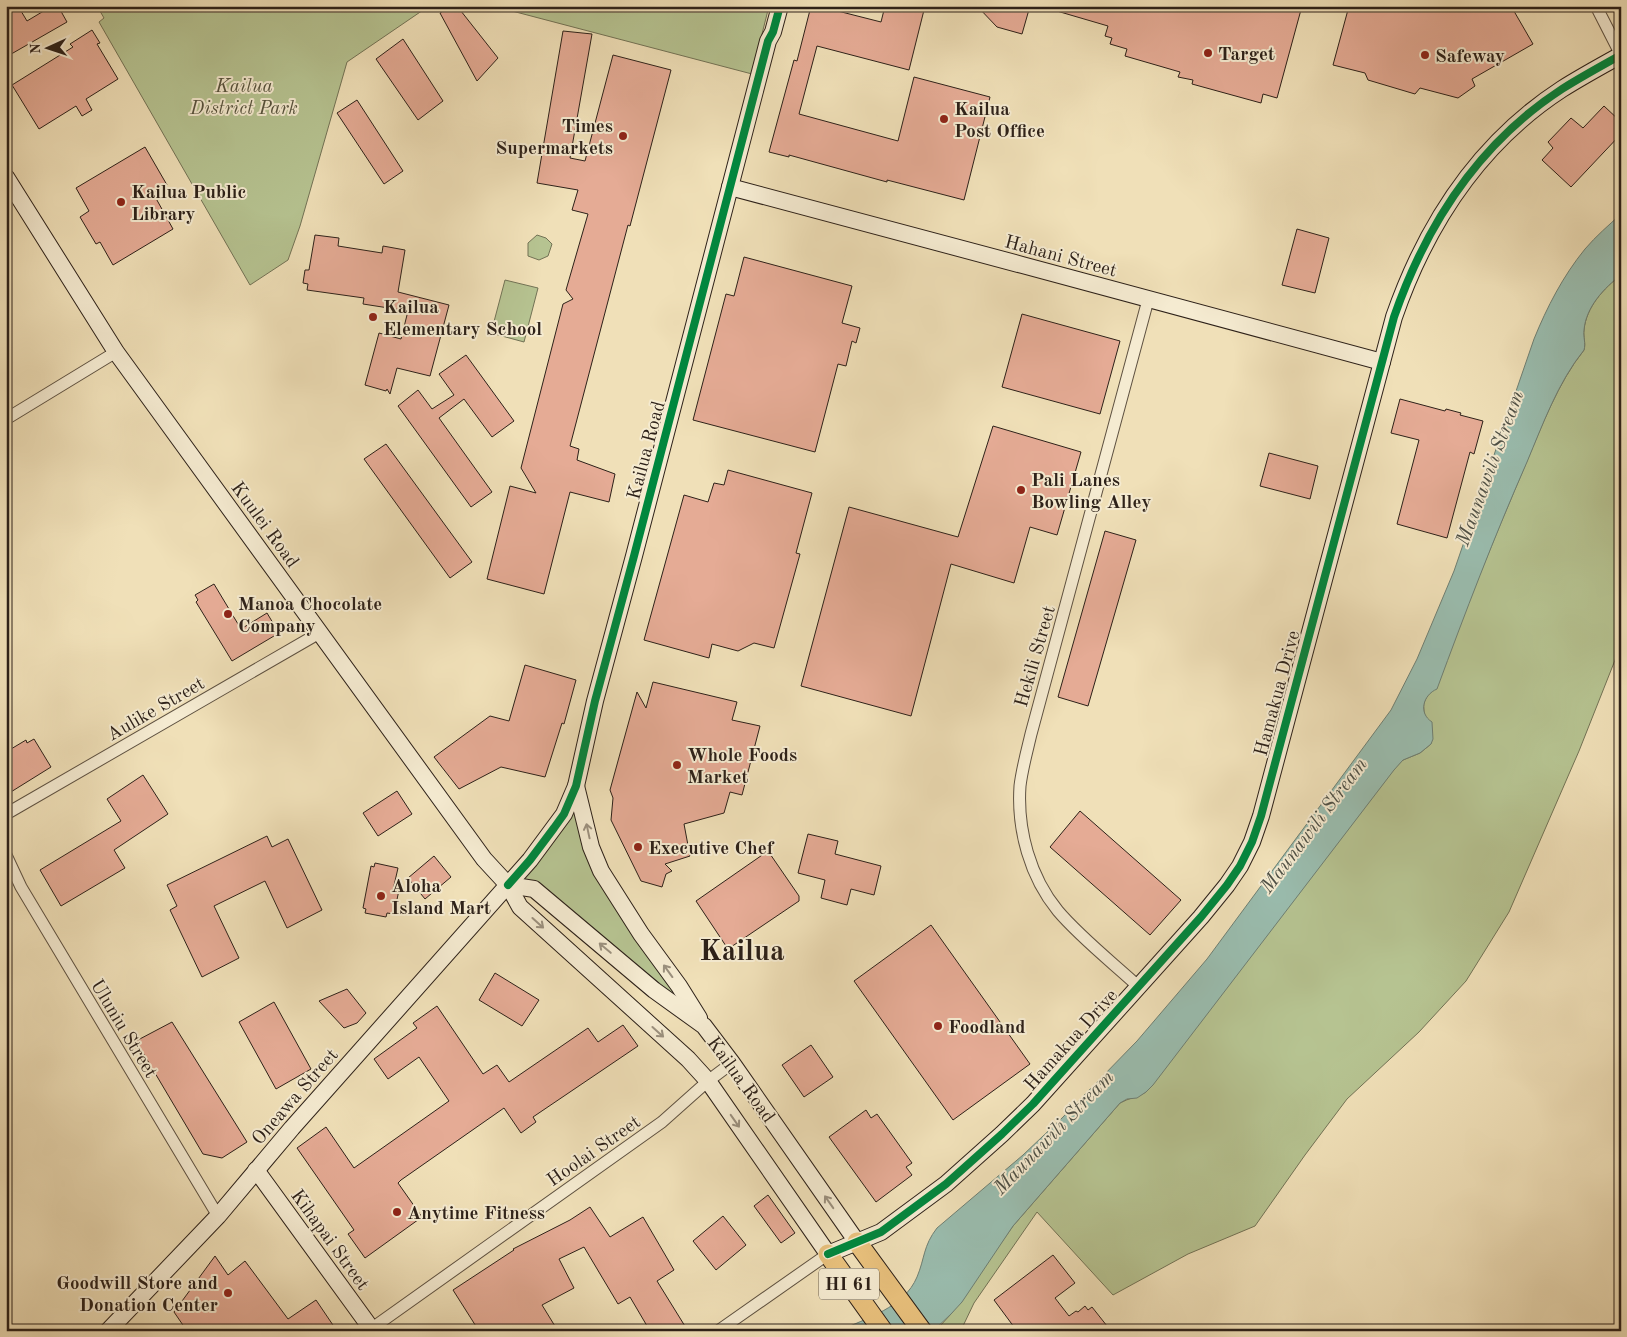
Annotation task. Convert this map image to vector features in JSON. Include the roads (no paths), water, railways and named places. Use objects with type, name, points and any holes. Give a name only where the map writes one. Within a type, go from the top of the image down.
[{"type":"main road","name":"Kailua Road","points":[[508,885],[530,860],[564,814],[576,786],[595,701],[768,41],[773,32],[780,6]]},
{"type":"main road","name":"Hamakua Drive","points":[[828,1254],[881,1232],[946,1184],[1002,1134],[1033,1104],[1139,987],[1227,885],[1240,866],[1252,842],[1261,816],[1394,317],[1414,264],[1457,190],[1494,146],[1537,107],[1585,75],[1621,55]]},
{"type":"main road","name":"Kuulei Road","points":[[6,177],[116,352],[484,859],[508,885]]},
{"type":"main road","name":"Hahani Street","points":[[730,188],[890,228],[1148,300],[1382,362]]},
{"type":"main road","points":[[576,786],[591,847],[600,870],[704,1026]]},
{"type":"main road","name":"Kailua Road","points":[[508,885],[534,889],[654,990],[704,1026],[922,1331]]},
{"type":"main road","name":"Kailua Road","points":[[508,885],[520,907],[688,1059],[708,1081],[883,1331]]},
{"type":"main road","name":"Oneawa Street","points":[[109,1330],[218,1216],[292,1128],[508,885]]},
{"type":"main road","name":"Kihapai Street","points":[[256,1170],[372,1330]]},
{"type":"street","points":[[1596,6],[1621,55]]},
{"type":"street","name":"Hekili Street","points":[[1139,987],[1075,928],[1049,899],[1038,880],[1029,858],[1023,835],[1020,786],[1031,734],[1148,300]]},
{"type":"street","points":[[6,418],[116,352]]},
{"type":"street","name":"Aulike Street","points":[[6,814],[320,632]]},
{"type":"street","name":"Uluniu Street","points":[[6,855],[21,887],[218,1216]]},
{"type":"street","name":"Hoolai Street","points":[[372,1330],[662,1122],[708,1081],[732,1063]]},
{"type":"street","points":[[718,1331],[828,1254]]},
{"type":"water","name":"Maunawili Stream","points":[[1621,214],[1621,275],[1602,292],[1588,314],[1584,330],[1584,350],[1566,376],[1552,404],[1491,547],[1437,689],[1428,695],[1424,704],[1425,714],[1432,722],[1433,739],[1431,744],[1420,753],[1403,760],[1394,770],[1153,1085],[1137,1098],[1127,1099],[1120,1103],[1013,1226],[962,1302],[951,1314],[933,1331],[839,1331],[883,1311],[903,1297],[917,1277],[927,1246],[937,1228],[1023,1155],[1137,1041],[1207,959],[1391,710],[1417,659],[1454,571],[1544,315],[1577,259]]},
{"type":"place","name":"Target","points":[[1208,53]]},
{"type":"place","name":"Safeway","points":[[1425,55]]},
{"type":"place","name":"Kailua Post Office","points":[[944,119]]},
{"type":"place","name":"Times Supermarkets","points":[[623,136]]},
{"type":"place","name":"Kailua Public Library","points":[[121,202]]},
{"type":"place","name":"Kailua Elementary School","points":[[373,317]]},
{"type":"place","name":"Pali Lanes Bowling Alley","points":[[1021,490]]},
{"type":"place","name":"Manoa Chocolate Company","points":[[228,614]]},
{"type":"place","name":"Whole Foods Market","points":[[677,765]]},
{"type":"place","name":"Executive Chef","points":[[638,847]]},
{"type":"place","name":"Aloha Island Mart","points":[[381,896]]},
{"type":"place","name":"Foodland","points":[[938,1026]]},
{"type":"place","name":"Anytime Fitness","points":[[397,1212]]},
{"type":"place","name":"Goodwill Store and Donation Center","points":[[228,1293]]},
{"type":"district","name":"Kailua","points":[[742,950]]},
{"type":"park label","name":"Kailua District Park","points":[[244,96]]}]
